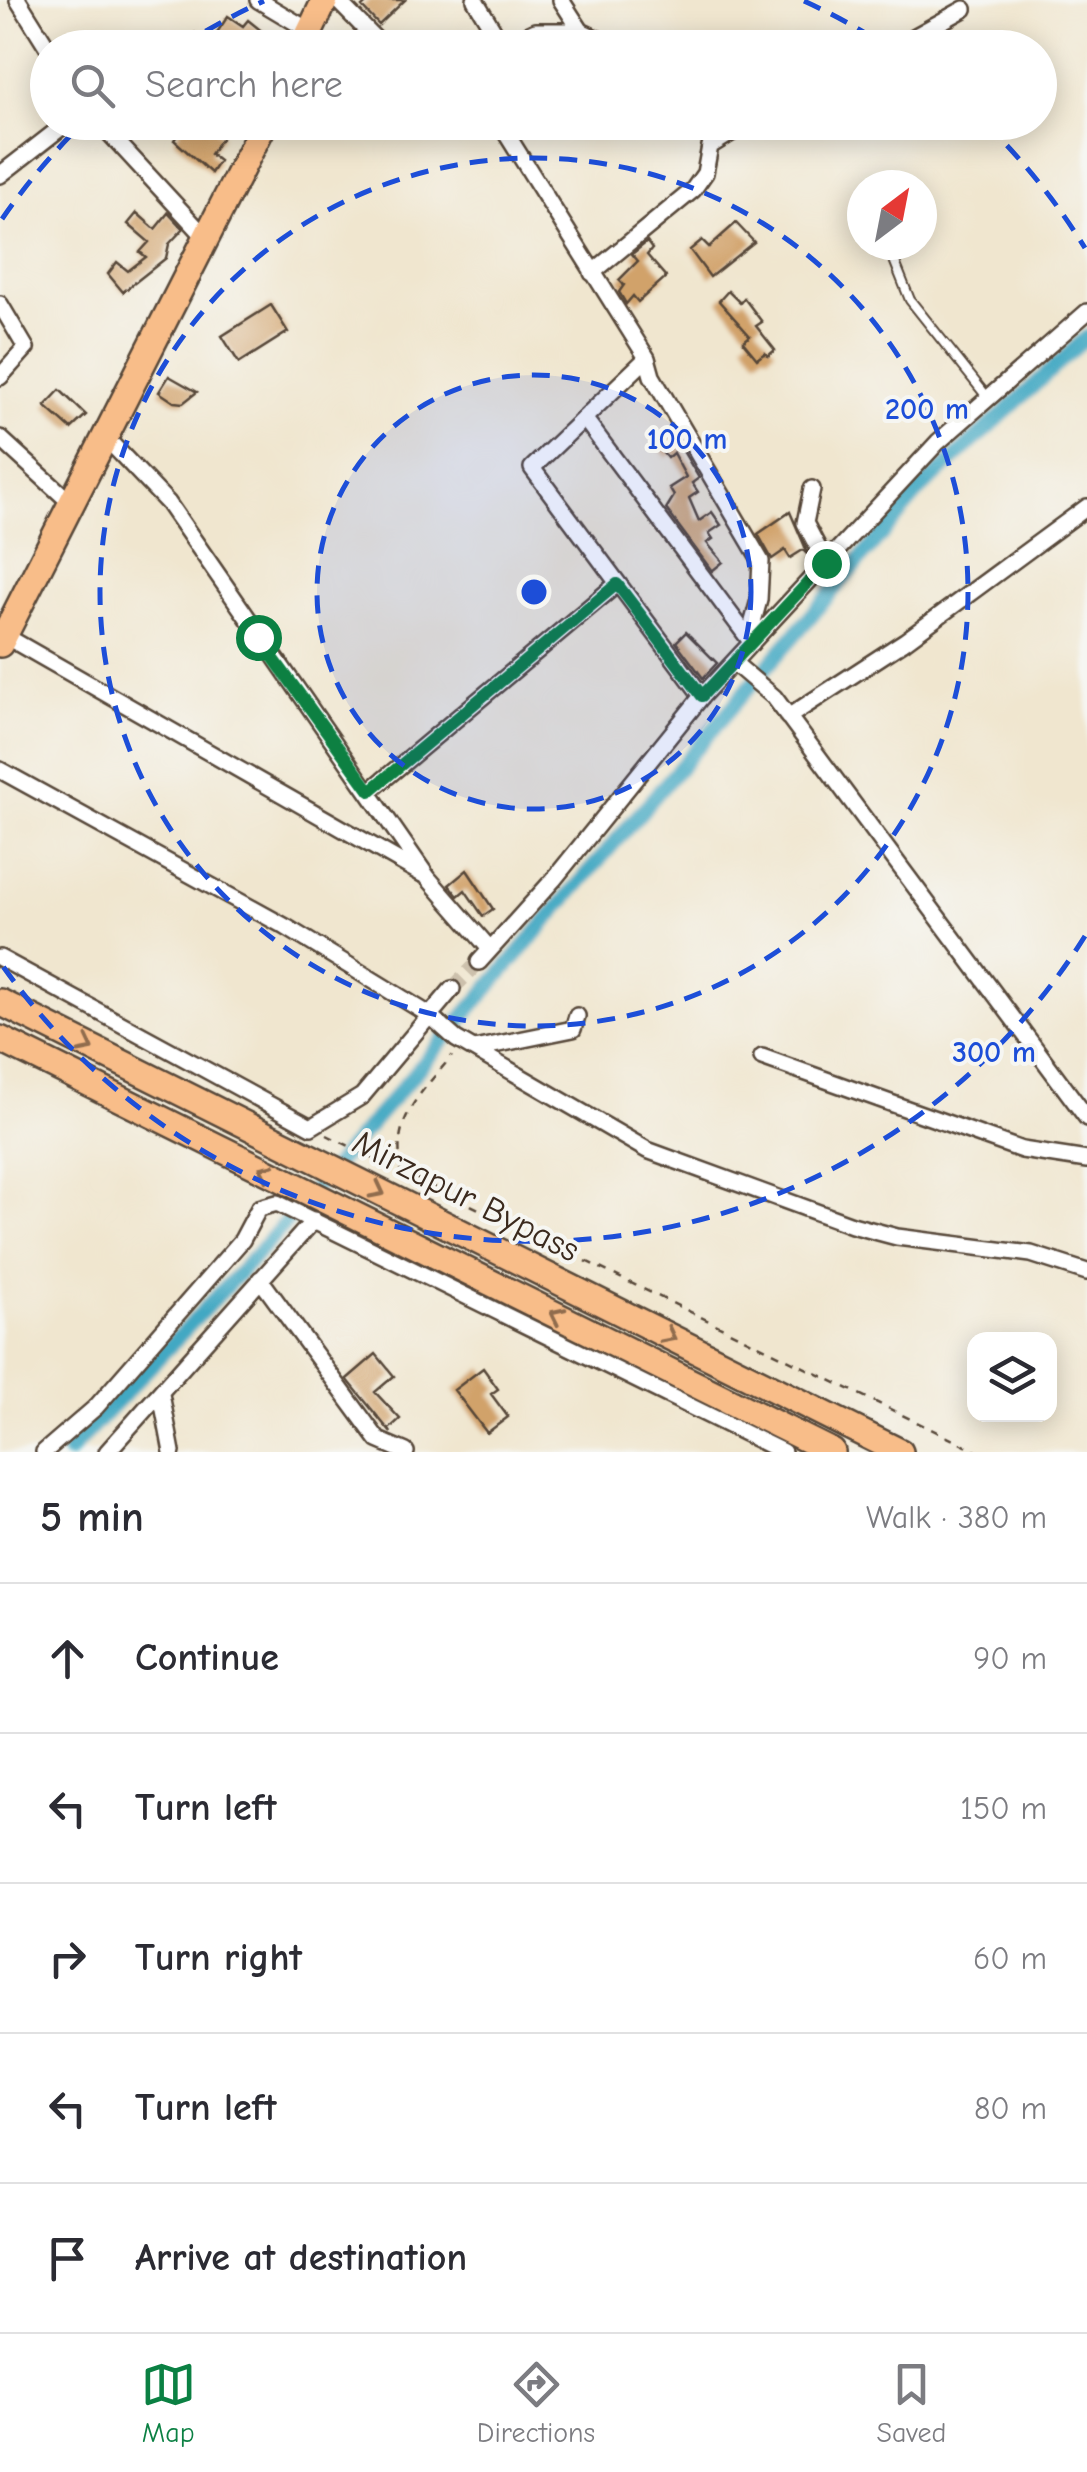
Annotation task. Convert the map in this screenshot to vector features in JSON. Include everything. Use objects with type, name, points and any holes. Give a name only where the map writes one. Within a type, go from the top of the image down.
[{"type":"main road","points":[[311,30],[326,0]]},
{"type":"main road","points":[[2,637],[256,140]]},
{"type":"main road","name":"Mirzapur Bypass","points":[[0,1002],[900,1452]]},
{"type":"main road","name":"Mirzapur Bypass","points":[[0,1038],[832,1452]]},
{"type":"street","points":[[18,0],[37,30]]},
{"type":"street","points":[[258,0],[295,30]]},
{"type":"street","points":[[337,0],[366,30]]},
{"type":"street","points":[[475,0],[493,30]]},
{"type":"street","points":[[562,0],[581,30]]},
{"type":"street","points":[[926,30],[964,9]]},
{"type":"street","points":[[0,175],[45,140]]},
{"type":"street","points":[[116,140],[208,240]]},
{"type":"street","points":[[510,140],[647,358],[652,376],[761,561],[751,640]]},
{"type":"street","points":[[592,274],[693,190],[705,173],[710,146],[720,140]]},
{"type":"street","points":[[0,304],[26,348],[18,362],[0,377]]},
{"type":"street","points":[[106,438],[168,503],[484,955],[554,879],[751,640],[938,442],[1087,312]]},
{"type":"street","points":[[647,358],[532,468],[702,696]]},
{"type":"street","points":[[584,418],[673,542],[751,640]]},
{"type":"street","points":[[0,438],[71,503]]},
{"type":"street","points":[[812,489],[805,523],[826,563]]},
{"type":"street","points":[[788,716],[905,641],[1087,507]]},
{"type":"street","points":[[370,791],[617,584]]},
{"type":"street","points":[[2,637],[428,878]]},
{"type":"street","points":[[734,662],[774,697],[1087,1118]]},
{"type":"street","points":[[0,770],[286,926],[465,1044],[619,1136],[695,1171],[852,1225],[896,1236],[1031,1254],[1087,1272]]},
{"type":"street","points":[[0,958],[311,1126],[362,1096],[433,1020],[452,989]]},
{"type":"street","points":[[465,1044],[573,1029],[576,1016]]},
{"type":"street","points":[[762,1057],[1022,1150],[1087,1160]]},
{"type":"street","points":[[44,1452],[96,1407],[242,1240],[259,1208],[277,1203],[783,1452]]},
{"type":"street","points":[[107,1452],[260,1279],[308,1216]]},
{"type":"street","points":[[260,1279],[378,1440],[406,1452]]},
{"type":"street","points":[[161,1394],[172,1452]]},
{"type":"lane","points":[[894,260],[910,300],[988,398]]},
{"type":"path","points":[[402,1170],[396,1146],[403,1118],[465,1044]]},
{"type":"path","points":[[340,1142],[978,1452]]},
{"type":"building","points":[[369,0],[405,0],[379,25],[362,7]]},
{"type":"building","points":[[228,16],[243,26],[248,20],[260,30],[219,30]]},
{"type":"building","points":[[174,140],[220,140],[210,154],[219,161],[211,173]]},
{"type":"building","points":[[137,213],[155,229],[168,213],[183,229],[169,244],[166,258],[123,292],[108,274],[117,262],[128,271],[146,257],[140,252],[149,242],[128,224]]},
{"type":"building","points":[[736,223],[754,242],[710,277],[690,250],[702,240],[709,247]]},
{"type":"building","points":[[647,242],[652,249],[647,255],[666,277],[638,302],[633,296],[626,304],[619,292],[624,285],[619,280],[638,261],[632,254]]},
{"type":"building","points":[[728,291],[740,303],[744,298],[762,322],[756,326],[775,350],[768,356],[765,353],[757,359],[743,342],[750,336],[719,301]]},
{"type":"building","points":[[271,305],[288,332],[239,363],[222,336]]},
{"type":"building","points":[[169,376],[197,392],[183,403],[174,402],[159,392]]},
{"type":"building","points":[[60,390],[86,415],[71,429],[45,406]]},
{"type":"building","points":[[670,429],[699,478],[692,483],[698,492],[689,498],[699,521],[712,512],[721,525],[709,533],[713,539],[707,543],[723,562],[712,571],[666,509],[674,496],[669,488],[686,477],[673,453],[667,458],[654,442]]},
{"type":"building","points":[[790,512],[809,556],[803,550],[790,558],[785,550],[772,559],[758,534]]},
{"type":"building","points":[[686,632],[717,663],[703,678],[676,642]]},
{"type":"building","points":[[467,870],[493,909],[483,916],[465,890],[458,896],[449,885]]},
{"type":"building","points":[[376,1354],[394,1376],[375,1392],[400,1419],[389,1429],[391,1433],[347,1379]]},
{"type":"building","points":[[483,1368],[498,1389],[491,1394],[508,1417],[487,1433],[454,1390]]},
{"type":"waterway","points":[[69,1452],[271,1239],[920,490],[1087,337]]},
{"type":"tunnel","points":[[452,989],[479,962]]},
{"type":"route","points":[[258,637],[370,791],[617,584],[702,696],[826,563]]}]
